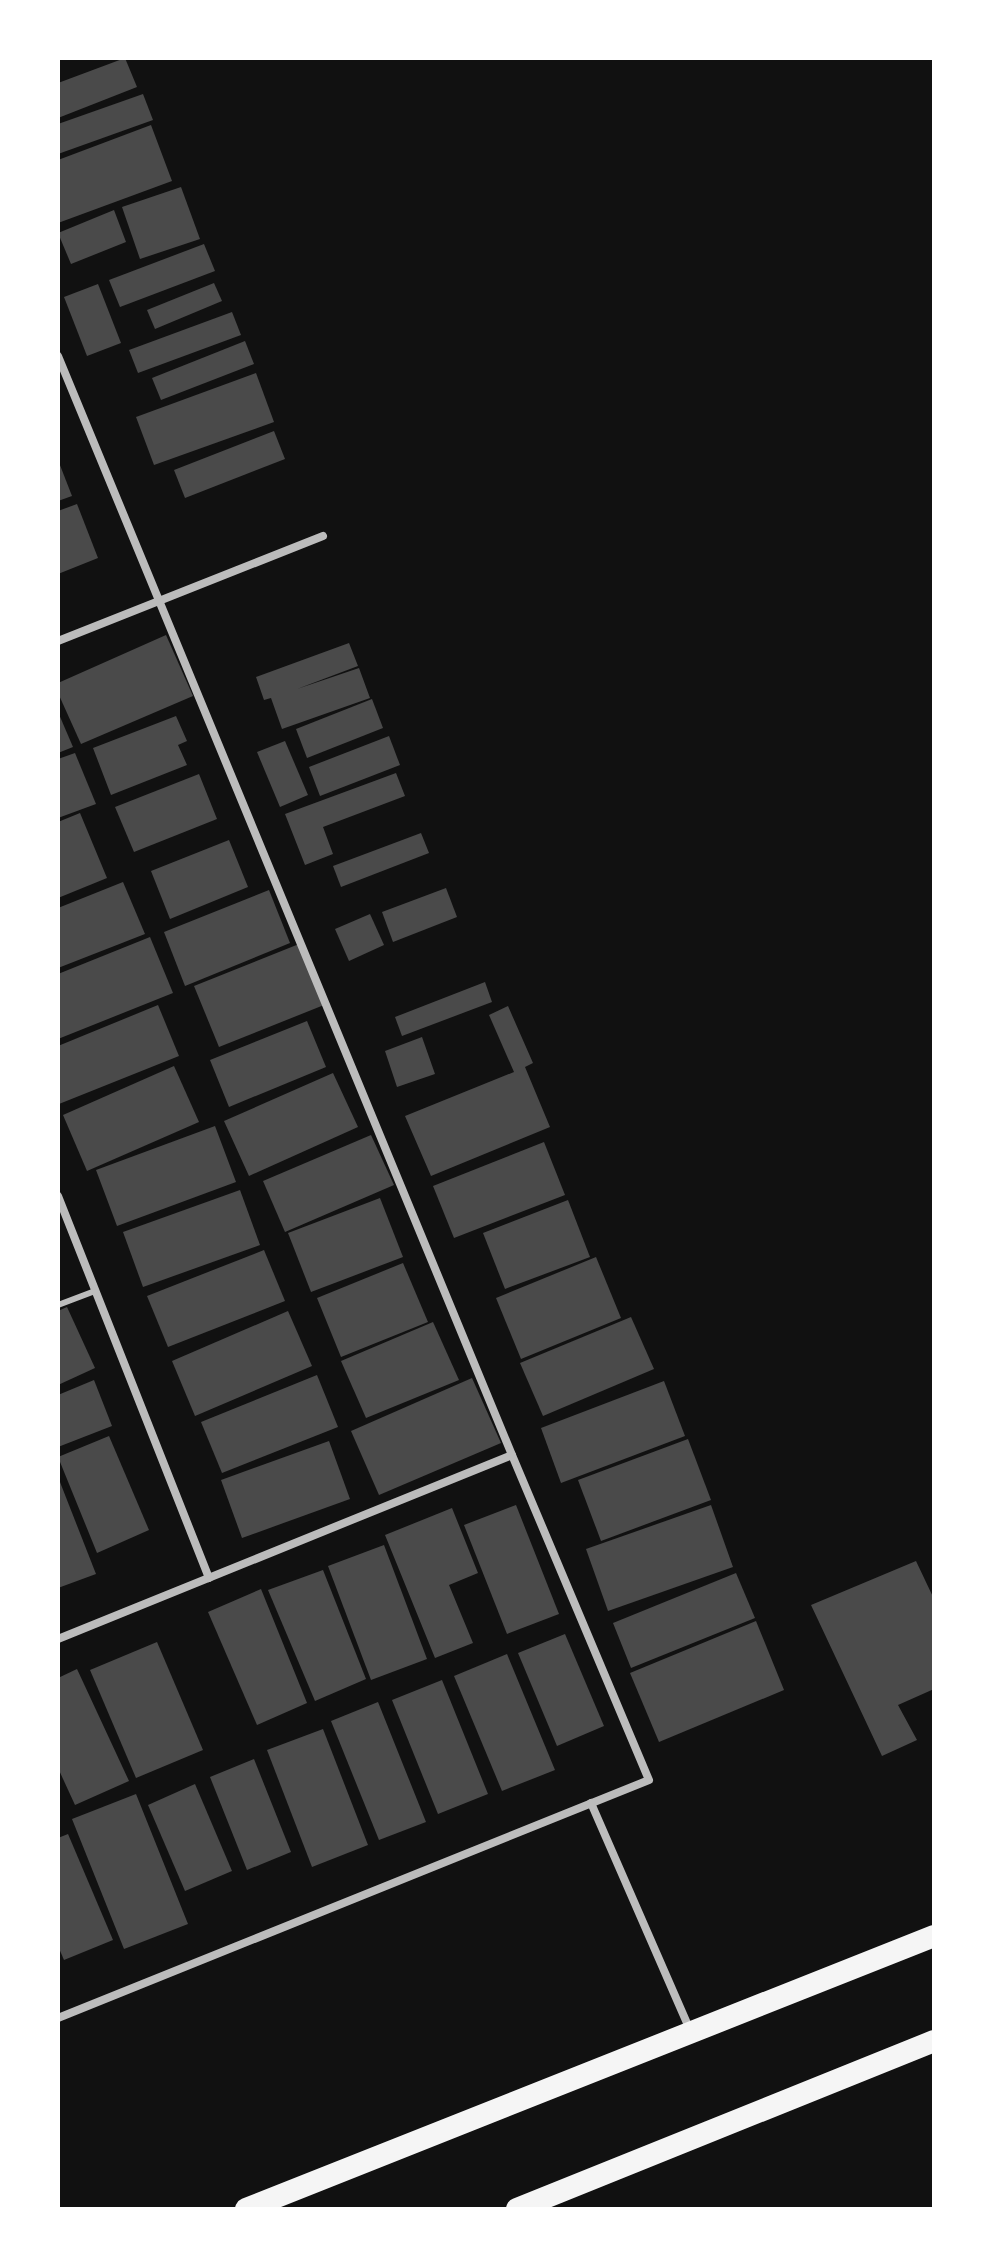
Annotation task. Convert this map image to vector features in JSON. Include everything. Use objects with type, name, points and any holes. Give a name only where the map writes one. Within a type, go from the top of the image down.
[{"type":"highway","points":[[246,2209],[934,1936]]},
{"type":"highway","points":[[517,2209],[934,2041]]},
{"type":"street","points":[[58,356],[649,1780],[58,2018]]},
{"type":"street","points":[[58,641],[323,536]]},
{"type":"street","points":[[58,1196],[209,1578]]},
{"type":"street","points":[[58,1639],[512,1455]]},
{"type":"street","points":[[591,1803],[691,2032]]},
{"type":"lane","points":[[58,1305],[95,1291]]},
{"type":"building","points":[[125,58],[137,87],[58,118],[58,83]]},
{"type":"building","points":[[143,94],[153,120],[58,154],[58,124]]},
{"type":"building","points":[[151,125],[172,181],[58,223],[58,160]]},
{"type":"building","points":[[181,187],[200,239],[140,259],[122,207]]},
{"type":"building","points":[[114,210],[126,242],[71,264],[58,233]]},
{"type":"building","points":[[204,244],[215,271],[120,307],[109,280]]},
{"type":"building","points":[[214,283],[222,301],[155,329],[147,310]]},
{"type":"building","points":[[98,284],[121,343],[87,356],[64,297]]},
{"type":"building","points":[[232,312],[241,335],[138,373],[129,350]]},
{"type":"building","points":[[245,341],[254,364],[161,400],[152,378]]},
{"type":"building","points":[[256,373],[274,422],[154,465],[136,417]]},
{"type":"building","points":[[274,431],[285,459],[185,498],[174,470]]},
{"type":"building","points":[[58,460],[72,496],[58,501]]},
{"type":"building","points":[[77,504],[98,558],[58,574],[58,511]]},
{"type":"building","points":[[166,635],[193,696],[81,744],[58,693],[58,683]]},
{"type":"building","points":[[349,643],[358,666],[297,689],[359,668],[370,698],[282,729],[271,698],[264,700],[256,677]]},
{"type":"building","points":[[372,699],[383,728],[307,758],[296,729]]},
{"type":"building","points":[[58,712],[73,747],[58,753]]},
{"type":"building","points":[[176,716],[187,741],[178,745],[187,765],[111,795],[93,748]]},
{"type":"building","points":[[389,736],[400,765],[320,796],[309,767]]},
{"type":"building","points":[[285,741],[308,795],[280,807],[257,752]]},
{"type":"building","points":[[75,753],[96,804],[58,818],[58,759]]},
{"type":"building","points":[[396,773],[405,796],[323,827],[333,854],[305,865],[285,814]]},
{"type":"building","points":[[199,774],[217,819],[134,852],[115,807]]},
{"type":"building","points":[[80,813],[107,878],[58,898],[58,822]]},
{"type":"building","points":[[421,833],[429,853],[341,887],[333,866]]},
{"type":"building","points":[[229,840],[248,887],[170,919],[151,871]]},
{"type":"building","points":[[123,882],[145,934],[58,968],[58,908]]},
{"type":"building","points":[[446,888],[457,917],[393,942],[382,912]]},
{"type":"building","points":[[269,890],[290,943],[185,986],[164,932]]},
{"type":"building","points":[[370,914],[384,945],[349,961],[335,929]]},
{"type":"building","points":[[150,937],[173,993],[58,1039],[58,974]]},
{"type":"building","points":[[299,944],[324,1005],[219,1047],[194,986]]},
{"type":"building","points":[[485,982],[492,1002],[402,1036],[395,1017]]},
{"type":"building","points":[[158,1005],[179,1056],[59,1104],[58,1046]]},
{"type":"building","points":[[508,1006],[533,1063],[525,1067],[550,1127],[431,1176],[405,1116],[514,1072],[489,1015]]},
{"type":"building","points":[[307,1021],[326,1067],[229,1107],[210,1060]]},
{"type":"building","points":[[422,1037],[435,1074],[397,1087],[385,1051]]},
{"type":"building","points":[[174,1066],[199,1122],[87,1171],[63,1115]]},
{"type":"building","points":[[333,1073],[358,1127],[249,1176],[224,1121]]},
{"type":"building","points":[[215,1126],[236,1182],[117,1226],[96,1170]]},
{"type":"building","points":[[371,1135],[394,1185],[285,1232],[263,1181]]},
{"type":"building","points":[[544,1142],[565,1195],[454,1238],[433,1186]]},
{"type":"building","points":[[240,1190],[260,1245],[143,1287],[123,1232]]},
{"type":"building","points":[[380,1198],[403,1257],[311,1292],[288,1233]]},
{"type":"building","points":[[568,1200],[590,1257],[505,1289],[483,1233]]},
{"type":"building","points":[[264,1250],[285,1301],[168,1347],[147,1296]]},
{"type":"building","points":[[596,1257],[621,1318],[521,1359],[496,1298]]},
{"type":"building","points":[[403,1263],[428,1322],[341,1357],[317,1298]]},
{"type":"building","points":[[67,1307],[95,1368],[58,1385],[58,1311]]},
{"type":"building","points":[[288,1311],[312,1366],[195,1416],[172,1361]]},
{"type":"building","points":[[631,1317],[654,1369],[543,1416],[520,1363]]},
{"type":"building","points":[[433,1322],[459,1380],[366,1418],[341,1361]]},
{"type":"building","points":[[317,1375],[338,1427],[222,1473],[201,1422]]},
{"type":"building","points":[[472,1378],[501,1443],[379,1495],[351,1431]]},
{"type":"building","points":[[94,1380],[112,1426],[58,1447],[58,1395]]},
{"type":"building","points":[[664,1381],[685,1436],[561,1483],[541,1428]]},
{"type":"building","points":[[109,1436],[149,1530],[97,1553],[58,1457]]},
{"type":"building","points":[[688,1439],[711,1500],[601,1541],[578,1480]]},
{"type":"building","points":[[329,1441],[350,1499],[242,1538],[221,1480]]},
{"type":"building","points":[[58,1477],[96,1574],[58,1588]]},
{"type":"building","points":[[516,1505],[559,1614],[507,1634],[464,1525]]},
{"type":"building","points":[[711,1505],[733,1567],[608,1611],[586,1549]]},
{"type":"building","points":[[452,1508],[478,1573],[449,1585],[473,1643],[435,1658],[385,1535]]},
{"type":"building","points":[[384,1545],[427,1659],[371,1680],[328,1566]]},
{"type":"building","points":[[916,1561],[934,1599],[934,1689],[898,1705],[917,1740],[882,1756],[811,1605]]},
{"type":"building","points":[[323,1570],[366,1679],[315,1701],[268,1590]]},
{"type":"building","points":[[736,1573],[755,1618],[631,1668],[613,1623]]},
{"type":"building","points":[[261,1589],[307,1703],[257,1725],[208,1612]]},
{"type":"building","points":[[756,1621],[784,1690],[659,1742],[630,1673]]},
{"type":"building","points":[[565,1634],[604,1726],[557,1746],[518,1653]]},
{"type":"building","points":[[157,1642],[203,1750],[136,1778],[90,1670]]},
{"type":"building","points":[[507,1654],[555,1770],[502,1791],[454,1676]]},
{"type":"building","points":[[77,1669],[129,1781],[75,1805],[58,1768],[58,1678]]},
{"type":"building","points":[[442,1680],[488,1794],[438,1814],[392,1700]]},
{"type":"building","points":[[378,1702],[426,1822],[379,1840],[331,1721]]},
{"type":"building","points":[[323,1729],[368,1845],[312,1867],[267,1750]]},
{"type":"building","points":[[254,1759],[291,1852],[247,1870],[210,1777]]},
{"type":"building","points":[[195,1784],[232,1871],[185,1891],[148,1805]]},
{"type":"building","points":[[136,1794],[188,1924],[124,1949],[72,1819]]},
{"type":"building","points":[[68,1834],[113,1940],[64,1960],[58,1946],[58,1838]]}]
